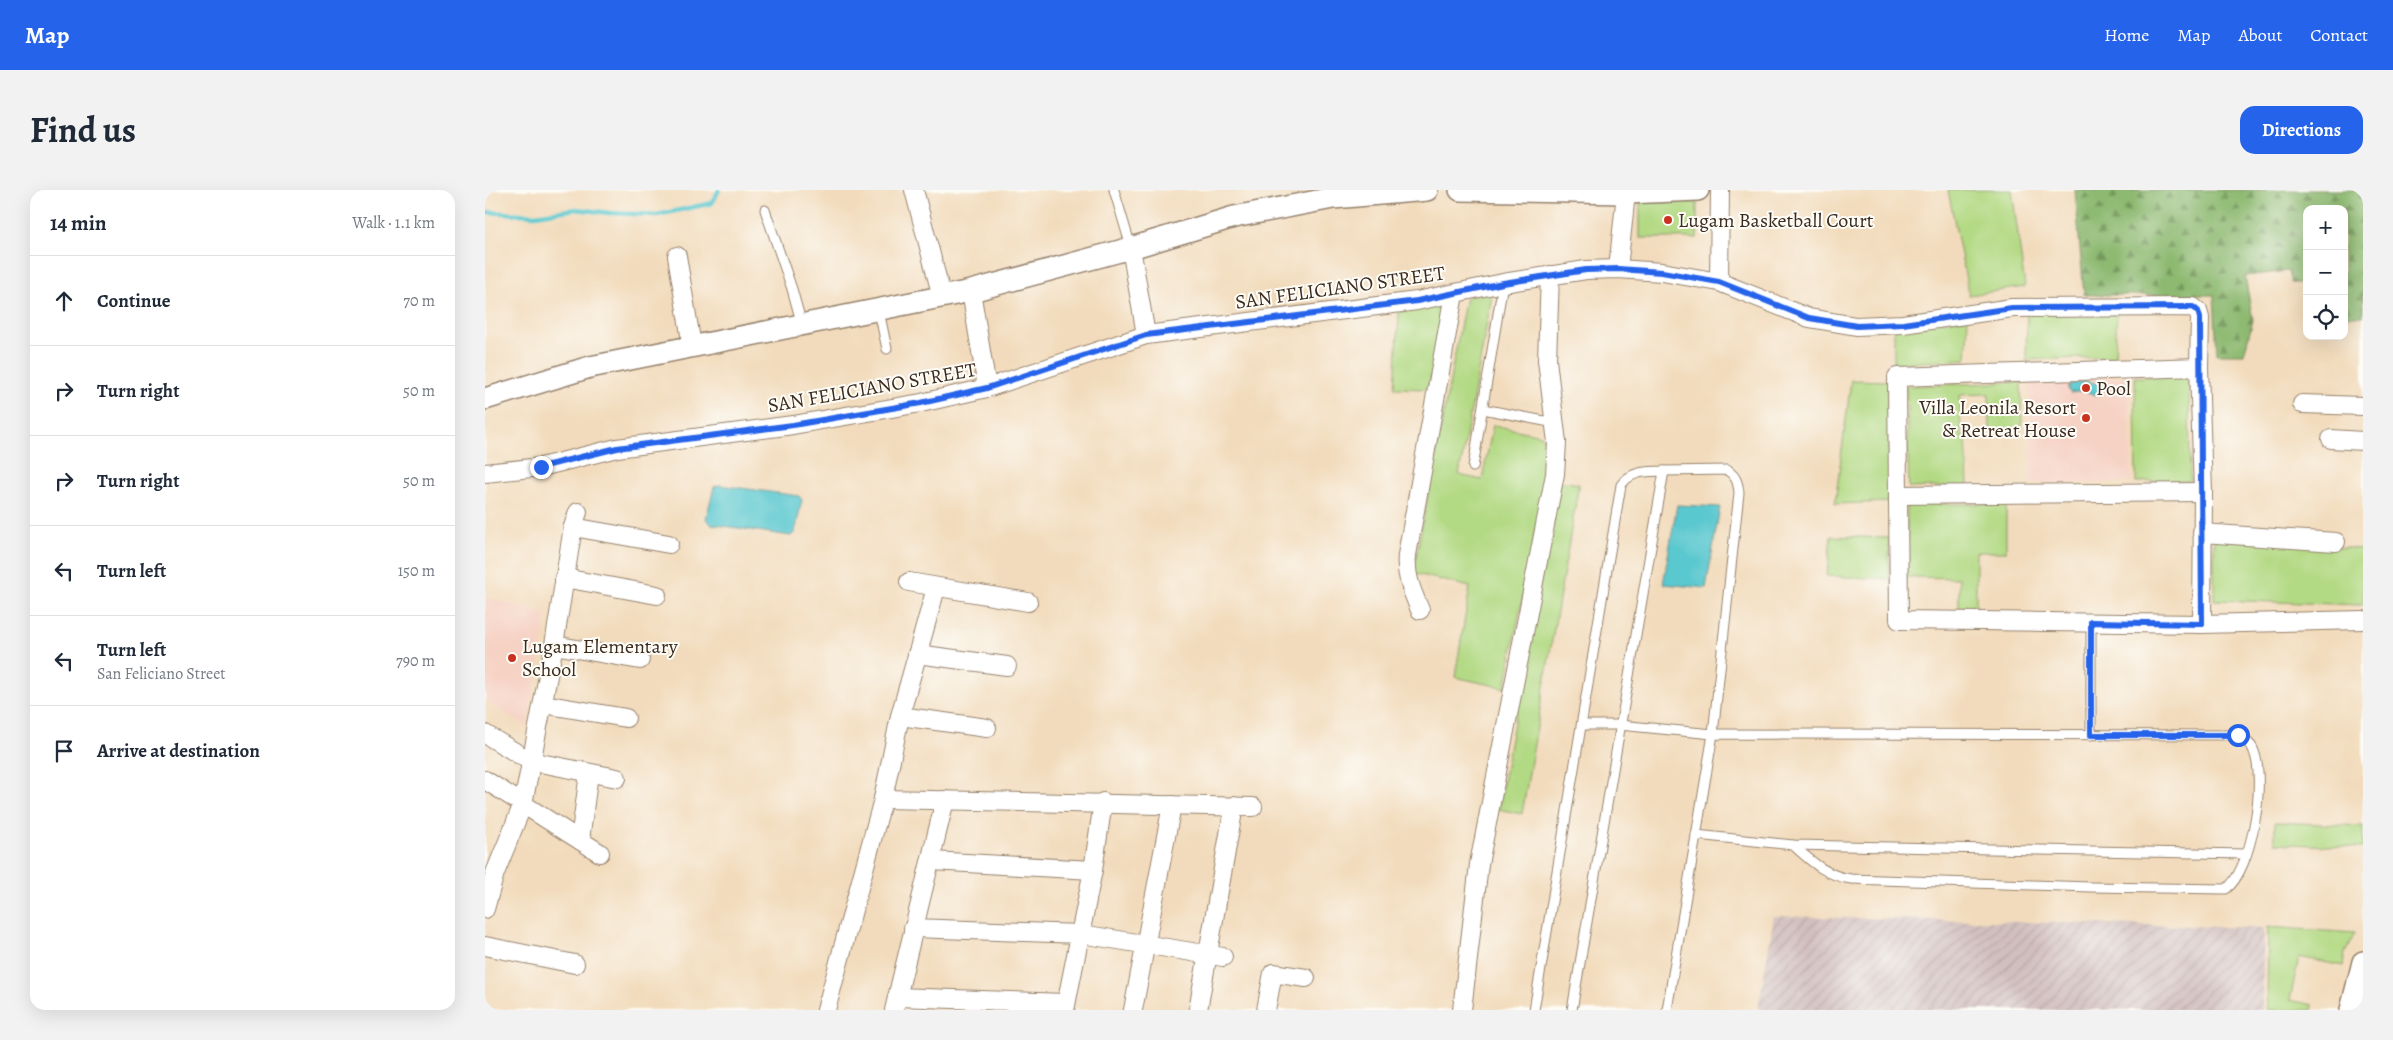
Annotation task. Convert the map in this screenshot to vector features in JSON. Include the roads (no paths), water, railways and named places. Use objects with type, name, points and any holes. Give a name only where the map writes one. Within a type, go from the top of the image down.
[{"type":"street","points":[[914,190],[942,297]]},
{"type":"street","points":[[485,399],[589,367],[879,311],[971,291],[1131,248],[1234,216],[1333,198],[1427,190]]},
{"type":"street","points":[[1460,190],[1626,194],[1698,190]]},
{"type":"street","points":[[1719,282],[1720,190]]},
{"type":"street","points":[[1618,269],[1626,194]]},
{"type":"street","points":[[1131,248],[1146,335]]},
{"type":"street","points":[[677,256],[692,346]]},
{"type":"street","name":"SAN FELICIANO STREET","points":[[485,472],[541,467],[617,448],[793,425],[921,403],[987,388],[1146,335],[1417,301],[1550,275],[1618,269],[1662,272],[1719,282],[1809,318],[1857,326],[1903,324],[2012,308],[2193,307],[2198,311],[2200,318],[2199,367]]},
{"type":"street","points":[[1462,1010],[1479,864],[1555,474],[1557,443],[1547,360],[1550,275]]},
{"type":"street","points":[[971,291],[987,388]]},
{"type":"street","points":[[1420,610],[1408,580],[1406,562],[1455,294]]},
{"type":"street","points":[[2202,624],[2203,492],[2199,367],[1897,377],[1899,620],[2202,624],[2363,620]]},
{"type":"street","points":[[2303,404],[2363,406]]},
{"type":"street","points":[[2331,439],[2363,441]]},
{"type":"street","points":[[1898,494],[2203,492]]},
{"type":"street","points":[[485,909],[495,873],[523,804],[554,645],[575,520],[669,544]]},
{"type":"street","points":[[2202,533],[2336,542]]},
{"type":"street","points":[[564,578],[657,595]]},
{"type":"street","points":[[909,582],[1027,602]]},
{"type":"street","points":[[831,1007],[883,799],[900,716],[936,588]]},
{"type":"street","points":[[554,645],[640,660]]},
{"type":"street","points":[[917,654],[1007,666]]},
{"type":"street","points":[[543,704],[626,718]]},
{"type":"street","points":[[900,716],[987,728]]},
{"type":"street","points":[[485,734],[530,761],[617,778]]},
{"type":"street","points":[[580,840],[589,773]]},
{"type":"street","points":[[485,780],[600,853]]},
{"type":"street","points":[[883,799],[1103,802],[1253,807]]},
{"type":"street","points":[[945,800],[896,1004],[1066,1006],[1093,870],[1103,802]]},
{"type":"street","points":[[1133,1010],[1172,805]]},
{"type":"street","points":[[1198,1010],[1215,956],[1235,806]]},
{"type":"street","points":[[931,861],[1093,870]]},
{"type":"street","points":[[913,928],[1081,934],[1215,956]]},
{"type":"street","points":[[485,946],[575,964]]},
{"type":"street","points":[[2351,1010],[2363,962]]},
{"type":"street","points":[[1265,1010],[1273,973],[1306,978]]},
{"type":"lane","points":[[1114,190],[1131,248]]},
{"type":"lane","points":[[765,210],[792,289],[801,325]]},
{"type":"lane","points":[[1473,467],[1503,283]]},
{"type":"lane","points":[[879,311],[887,349]]},
{"type":"lane","points":[[1483,409],[1555,423]]},
{"type":"lane","points":[[1534,1010],[1583,724],[1621,485],[1626,478],[1640,472],[1727,470],[1734,474],[1738,482],[1739,493],[1713,734],[1667,1010]]},
{"type":"lane","points":[[1572,1010],[1619,725],[1664,471]]},
{"type":"lane","points":[[2091,622],[2091,735]]},
{"type":"lane","points":[[1583,724],[1619,725],[1713,734],[2238,735],[2253,748],[2260,782],[2253,827],[2246,854],[2234,884],[2227,889],[2090,887],[1839,878],[1820,869],[1793,845]]},
{"type":"lane","points":[[1696,835],[1793,845],[2246,854]]},
{"type":"water","name":"Pool","points":[[2088,381],[2102,385],[2103,392],[2097,395],[2084,391],[2070,393],[2068,388],[2072,383]]},
{"type":"water","points":[[719,485],[799,496],[802,500],[795,532],[791,536],[711,524],[706,519],[714,487]]},
{"type":"water","points":[[1677,505],[1720,507],[1706,588],[1663,584]]},
{"type":"waterway","points":[[485,212],[535,215],[576,209],[657,215],[712,203],[719,190]]},
{"type":"place","name":"Lugam Basketball Court","points":[[1668,220]]},
{"type":"place","name":"Pool","points":[[2086,388]]},
{"type":"place","name":"Villa Leonila Resort & Retreat House","points":[[2086,418]]},
{"type":"place","name":"Lugam Elementary School","points":[[512,658]]}]
